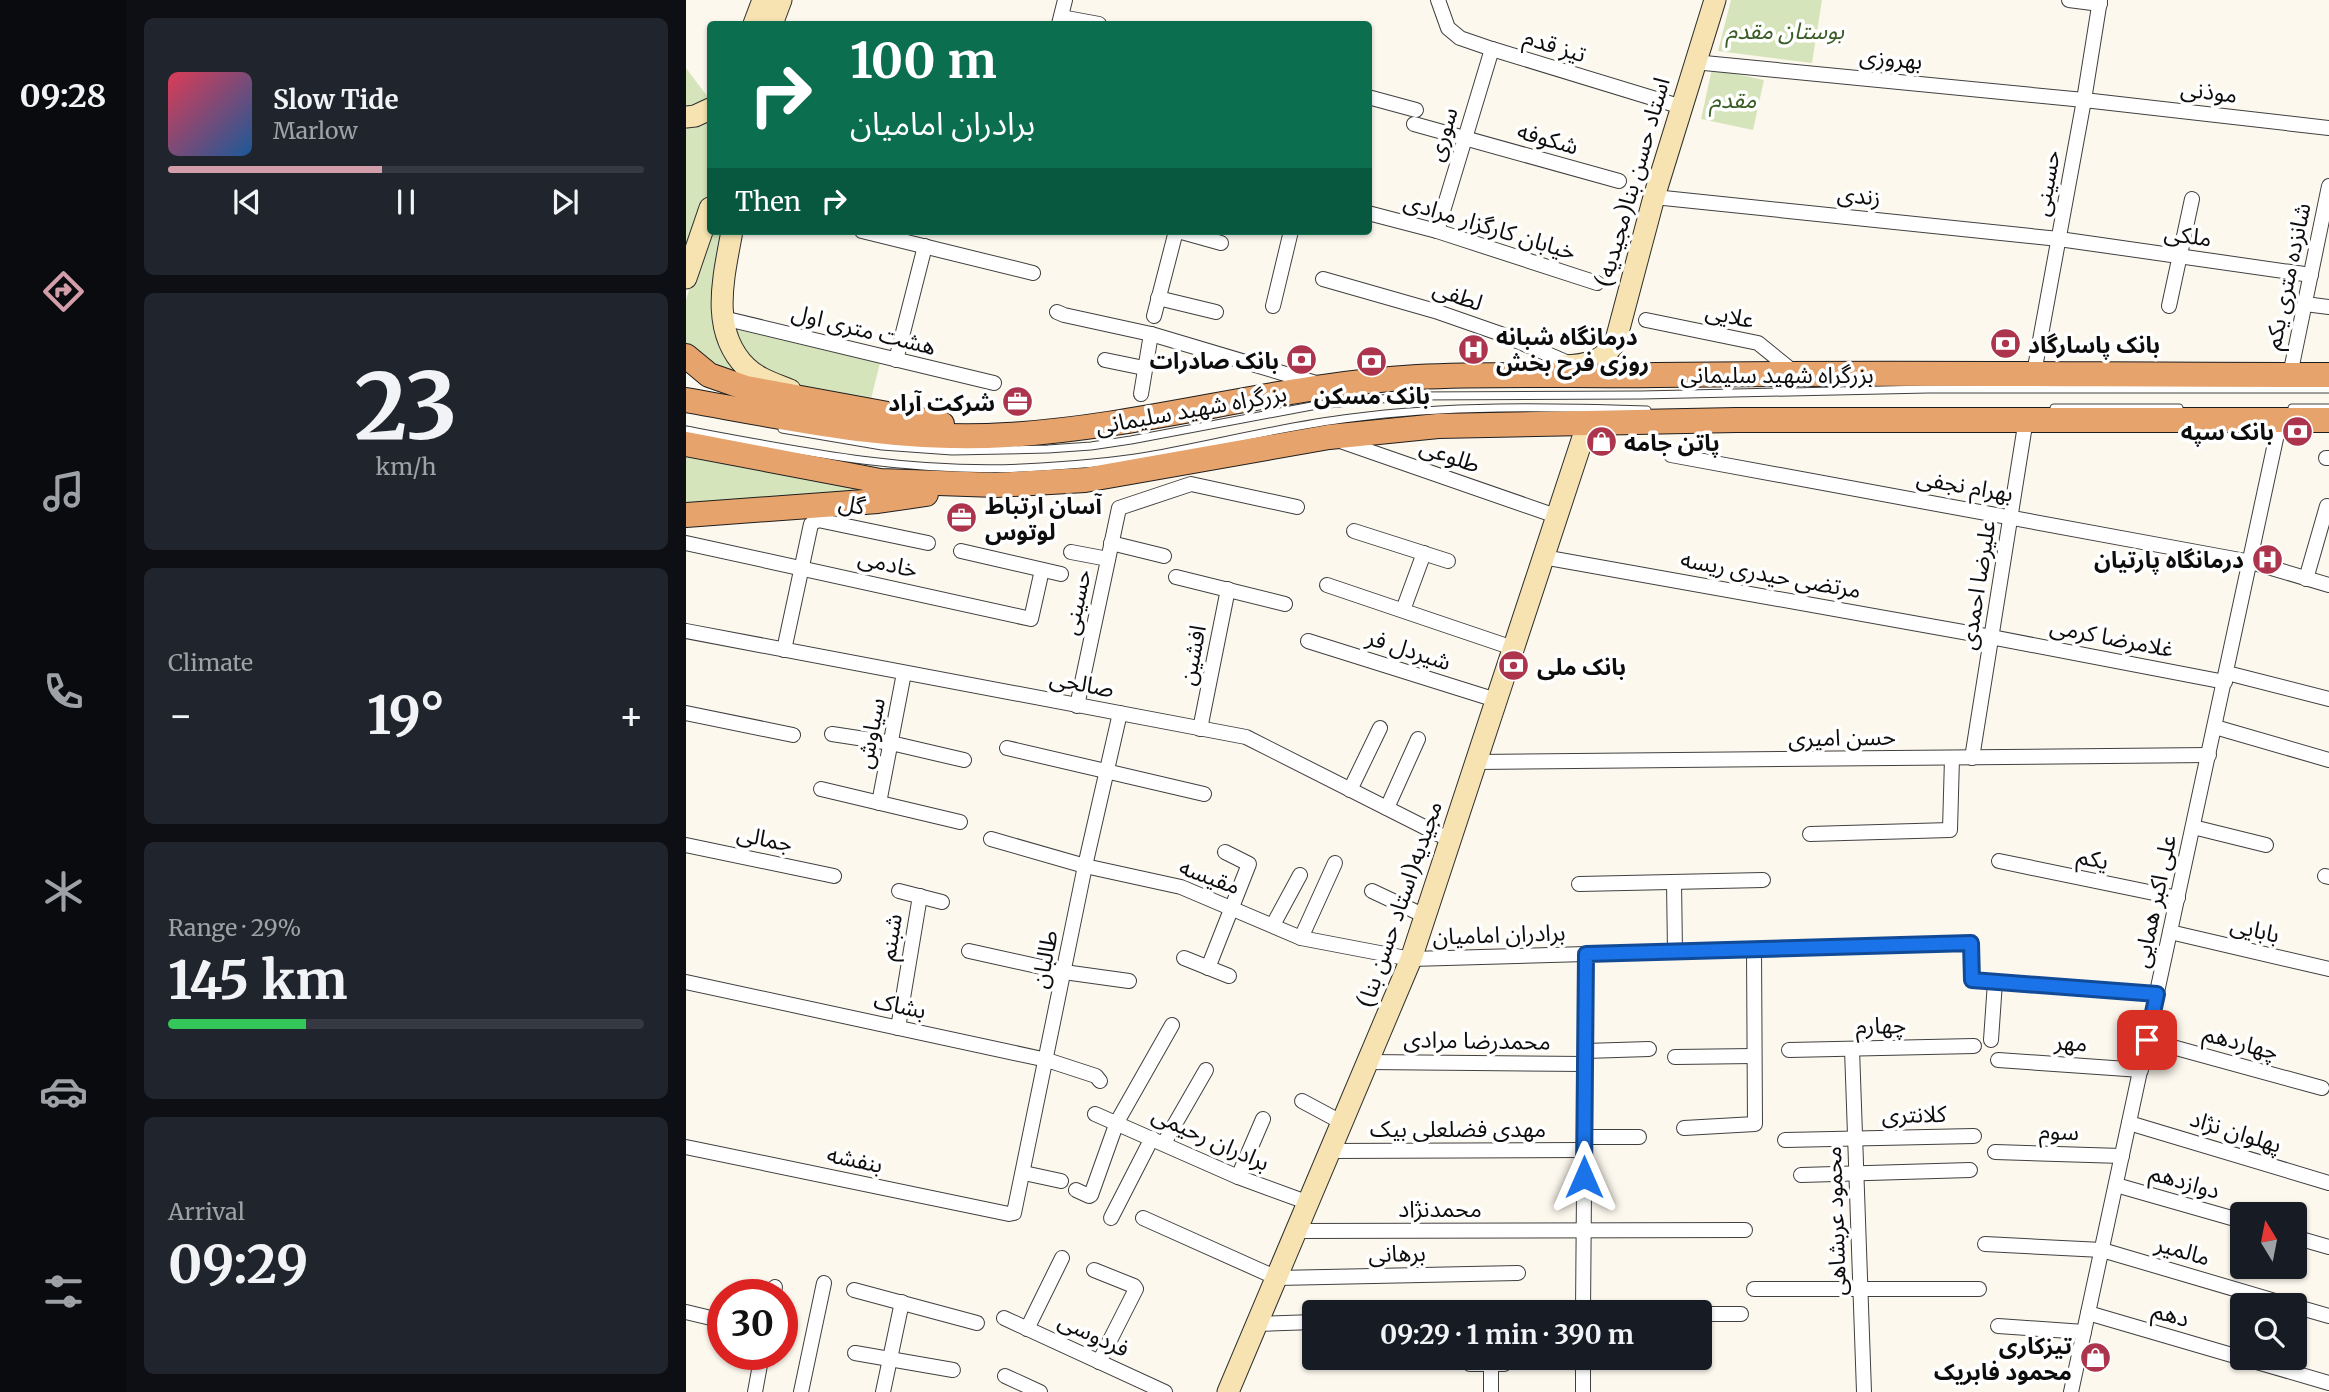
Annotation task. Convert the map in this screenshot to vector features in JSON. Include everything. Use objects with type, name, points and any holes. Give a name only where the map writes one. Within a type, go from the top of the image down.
[{"type":"highway","points":[[686,356],[702,371],[729,383],[1005,435]]},
{"type":"highway","name":"بزرگراه شهید سلیمانی","points":[[686,400],[866,431],[932,436],[1005,435],[1138,421],[1324,386],[1418,377],[1795,373],[2329,375]]},
{"type":"highway","points":[[686,515],[878,500],[996,485],[1085,480],[1329,437],[1438,425],[2037,413],[2284,414],[2329,420]]},
{"type":"highway","points":[[686,444],[880,481],[996,485]]},
{"type":"main road","points":[[755,21],[763,0]]},
{"type":"main road","points":[[773,21],[781,0]]},
{"type":"main road","points":[[785,21],[791,0]]},
{"type":"main road","name":"استاد حسن بنا(مجیدیه)","points":[[1418,377],[1574,365],[1595,361],[1612,349],[1654,197],[1714,0]]},
{"type":"main road","points":[[686,117],[707,110]]},
{"type":"main road","points":[[686,278],[707,217]]},
{"type":"main road","points":[[731,235],[721,301],[727,336],[734,353],[746,368],[778,385],[825,403]]},
{"type":"main road","name":"مجیدیه(استاد حسن بنا)","points":[[1228,1392],[1411,959],[1588,422]]},
{"type":"street","points":[[1060,21],[1065,0]]},
{"type":"street","name":"تیز قدم","points":[[1438,0],[1448,28],[1460,38],[1682,107]]},
{"type":"street","points":[[2069,0],[2100,2]]},
{"type":"street","name":"حسینی","points":[[2034,373],[2100,2]]},
{"type":"street","name":"سوری","points":[[1437,231],[1492,49]]},
{"type":"street","name":"بهروزی","points":[[1694,62],[2084,100]]},
{"type":"street","name":"شکوفه","points":[[1372,99],[1465,138],[1619,181]]},
{"type":"street","name":"موذنی","points":[[2084,100],[2329,128]]},
{"type":"street","name":"شانزده متری یکم","points":[[2290,375],[2311,275],[2322,254],[2329,186]]},
{"type":"street","name":"زندی","points":[[1654,197],[2059,239]]},
{"type":"street","points":[[2169,306],[2192,199]]},
{"type":"street","name":"خیابان کارگزار مرادی","points":[[1372,214],[1437,231],[1597,283]]},
{"type":"street","points":[[879,235],[1033,273]]},
{"type":"street","points":[[1154,316],[1176,235]]},
{"type":"street","points":[[1192,235],[1221,243]]},
{"type":"street","points":[[1273,306],[1290,235]]},
{"type":"street","name":"ملکی","points":[[2059,239],[2311,275]]},
{"type":"street","points":[[896,360],[925,246]]},
{"type":"street","name":"لطفی","points":[[1324,279],[1435,311],[1502,334],[1574,365]]},
{"type":"street","points":[[1157,298],[1216,312]]},
{"type":"street","points":[[2305,304],[2329,307]]},
{"type":"street","points":[[1057,312],[1150,334],[1324,386]]},
{"type":"street","name":"هشت متری اول","points":[[723,318],[994,383]]},
{"type":"street","name":"علایی","points":[[1646,320],[1758,343],[1795,373]]},
{"type":"street","points":[[1141,394],[1150,334]]},
{"type":"street","points":[[1105,360],[1144,368]]},
{"type":"street","name":"علیرضا احمدی","points":[[1972,758],[2012,516],[2037,413]]},
{"type":"street","name":"علی اکبر همایی","points":[[2072,1392],[2284,414]]},
{"type":"street","name":"طلوعی","points":[[1329,437],[1556,516]]},
{"type":"street","name":"بهرام نجفی","points":[[1671,455],[2250,562],[2329,585]]},
{"type":"street","name":"حسینی","points":[[1077,706],[1119,508],[1192,484],[1297,507]]},
{"type":"street","points":[[2306,579],[2327,506],[2329,507]]},
{"type":"street","name":"گل","points":[[785,650],[811,524],[818,520],[928,543]]},
{"type":"street","points":[[1354,530],[1448,561]]},
{"type":"street","name":"خادمی","points":[[686,543],[1031,619],[1042,570]]},
{"type":"street","points":[[1111,543],[1164,556]]},
{"type":"street","points":[[961,551],[1061,574]]},
{"type":"street","points":[[1071,552],[1108,559]]},
{"type":"street","points":[[1403,611],[1424,554]]},
{"type":"street","name":"مرتضی حیدری ریسه","points":[[1543,557],[1992,637]]},
{"type":"street","points":[[1176,577],[1285,604]]},
{"type":"street","points":[[1327,585],[1513,648]]},
{"type":"street","name":"افشین","points":[[1200,729],[1228,589]]},
{"type":"street","name":"صالحی","points":[[686,631],[1247,737],[1450,840]]},
{"type":"street","name":"غلامرضا کرمی","points":[[1992,637],[2329,699]]},
{"type":"street","name":"شیردل فر","points":[[1308,641],[1496,700]]},
{"type":"street","name":"سیاوش","points":[[879,803],[905,673]]},
{"type":"street","points":[[686,713],[793,735]]},
{"type":"street","name":"طالبان","points":[[1014,1213],[1085,866],[1120,713]]},
{"type":"street","points":[[2215,727],[2329,760]]},
{"type":"street","points":[[1350,790],[1380,728]]},
{"type":"street","points":[[832,734],[891,743],[964,760]]},
{"type":"street","points":[[1387,808],[1418,739]]},
{"type":"street","points":[[1007,748],[1204,794]]},
{"type":"street","name":"حسن امیری","points":[[1475,762],[2209,755]]},
{"type":"street","points":[[1810,834],[1950,830],[1952,758]]},
{"type":"street","points":[[821,789],[960,822]]},
{"type":"street","points":[[2193,827],[2266,845]]},
{"type":"street","name":"مقیسه","points":[[990,839],[1085,866],[1181,887],[1301,938],[1411,959]]},
{"type":"street","name":"جمالی","points":[[686,845],[834,876]]},
{"type":"street","points":[[1208,968],[1249,864],[1225,852]]},
{"type":"street","name":"یکم","points":[[1999,861],[2178,898]]},
{"type":"street","points":[[1301,938],[1335,863]]},
{"type":"street","points":[[1273,925],[1300,875]]},
{"type":"street","points":[[1579,884],[1763,880]]},
{"type":"street","points":[[1674,882],[1675,952]]},
{"type":"street","points":[[899,891],[942,902]]},
{"type":"street","points":[[1372,891],[1425,916]]},
{"type":"street","name":"شبنم","points":[[898,1028],[920,896]]},
{"type":"street","name":"بابایی","points":[[2171,932],[2329,969]]},
{"type":"street","name":"برادران امامیان","points":[[1411,959],[1971,943],[1972,980],[1995,982]]},
{"type":"street","points":[[1684,1128],[1755,1124],[1754,949]]},
{"type":"street","points":[[969,951],[1064,972],[1129,981]]},
{"type":"street","points":[[1583,1300],[1586,954]]},
{"type":"street","points":[[1184,958],[1229,976]]},
{"type":"street","name":"بشاک","points":[[686,982],[1047,1060],[1096,1076],[1100,1080]]},
{"type":"street","points":[[1991,1040],[1995,982],[2157,994]]},
{"type":"street","points":[[1076,1190],[1091,1196],[1118,1122],[1172,1025]]},
{"type":"street","name":"چهاردهم","points":[[2147,1040],[2322,1088]]},
{"type":"street","name":"چهارم","points":[[1789,1050],[1974,1046]]},
{"type":"street","name":"محمدرضا مرادی","points":[[1368,1062],[1585,1057],[1650,1049]]},
{"type":"street","name":"محمود عربشاهی","points":[[1852,1049],[1864,1392]]},
{"type":"street","points":[[1675,1058],[1754,1056]]},
{"type":"street","name":"مهر","points":[[1998,1060],[2141,1070]]},
{"type":"street","points":[[1111,1218],[1158,1140],[1206,1070]]},
{"type":"street","points":[[1302,1101],[1343,1123]]},
{"type":"street","name":"برادران رحیمی","points":[[1095,1114],[1238,1177],[1309,1203]]},
{"type":"street","points":[[1238,1177],[1263,1119]]},
{"type":"street","name":"پهلوان نژاد","points":[[2129,1123],[2329,1183]]},
{"type":"street","name":"کلانتری","points":[[1785,1140],[1974,1136]]},
{"type":"street","name":"مهدی فضلعلی بیک","points":[[1331,1152],[1585,1144],[1639,1137]]},
{"type":"street","name":"بنفشه","points":[[686,1147],[1014,1213]]},
{"type":"street","name":"سوم","points":[[1995,1152],[2122,1156]]},
{"type":"street","points":[[1801,1175],[1970,1170]]},
{"type":"street","points":[[1024,1173],[1061,1181]]},
{"type":"street","name":"دوازدهم","points":[[2116,1185],[2230,1218]]},
{"type":"street","points":[[1143,1218],[1277,1278]]},
{"type":"street","name":"محمدنژاد","points":[[1297,1231],[1745,1230]]},
{"type":"street","points":[[2307,1241],[2329,1247]]},
{"type":"street","name":"مالمیر","points":[[1984,1244],[2102,1251],[2248,1293]]},
{"type":"street","points":[[1027,1329],[1062,1258]]},
{"type":"street","points":[[1094,1270],[1136,1289],[1099,1362]]},
{"type":"street","name":"برهانی","points":[[1277,1278],[1518,1273]]},
{"type":"street","points":[[801,1392],[824,1283]]},
{"type":"street","points":[[1754,1289],[1979,1289]]},
{"type":"street","points":[[854,1290],[977,1323]]},
{"type":"street","points":[[883,1392],[902,1302]]},
{"type":"street","name":"مالمیر","points":[[2307,1310],[2329,1316]]},
{"type":"street","points":[[686,1312],[707,1317]]},
{"type":"street","name":"دهم","points":[[2088,1313],[2230,1354]]},
{"type":"street","points":[[1712,1314],[1741,1314]]},
{"type":"street","name":"فردوسی","points":[[1004,1318],[1165,1392]]},
{"type":"street","points":[[1257,1324],[1302,1322]]},
{"type":"street","points":[[1998,1326],[2084,1332]]},
{"type":"street","points":[[855,1353],[953,1370]]},
{"type":"street","points":[[755,1392],[759,1370]]},
{"type":"street","points":[[1491,1392],[1496,1370]]},
{"type":"street","points":[[1583,1370],[1583,1392]]},
{"type":"street","name":"دهم","points":[[2284,1370],[2329,1383]]},
{"type":"street","points":[[1005,1376],[1040,1392]]},
{"type":"lane","points":[[772,427],[882,446],[951,451],[1013,450],[1091,446],[1317,404],[1413,396],[1928,389],[2329,389]]},
{"type":"lane","points":[[2037,413],[2191,408]]},
{"type":"lane","points":[[2284,414],[2329,408]]},
{"type":"lane","points":[[686,430],[864,462],[951,469],[1021,468],[1145,456],[1349,418],[1407,412],[1656,410]]},
{"type":"green space","name":"بوستان مقدم","points":[[1731,0],[1822,0],[1812,63],[1718,51]]},
{"type":"green space","points":[[686,68],[707,96],[707,102],[686,114]]},
{"type":"green space","name":"مقدم","points":[[1712,69],[1764,80],[1753,130],[1701,119]]},
{"type":"green space","points":[[707,116],[707,198],[686,262],[686,123]]},
{"type":"green space","points":[[708,235],[725,235],[716,279],[752,386],[686,350],[686,300]]},
{"type":"green space","points":[[730,328],[880,363],[870,403],[788,384],[751,363]]},
{"type":"green space","points":[[686,457],[875,492],[686,509]]},
{"type":"place","name":"بانک پاسارگاد","points":[[2005,344]]},
{"type":"place","name":"درمانگاه شبانه روزی فرح بخش","points":[[1473,349]]},
{"type":"place","name":"بانک صادرات","points":[[1302,360]]},
{"type":"place","name":"بانک مسکن","points":[[1372,361]]},
{"type":"place","name":"شرکت آراد","points":[[1018,402]]},
{"type":"place","name":"بانک سپه","points":[[2297,431]]},
{"type":"place","name":"پاتن جامه","points":[[1601,442]]},
{"type":"place","name":"آسان ارتباط لوتوس","points":[[962,518]]},
{"type":"place","name":"درمانگاه پارتیان","points":[[2267,559]]},
{"type":"place","name":"بانک ملی","points":[[1514,666]]},
{"type":"place","name":"تیزکاری محمود فابریک","points":[[2095,1358]]},
{"type":"route","points":[[1584,1177],[1586,954],[1971,943],[1972,980],[2157,994],[2147,1040]]}]
